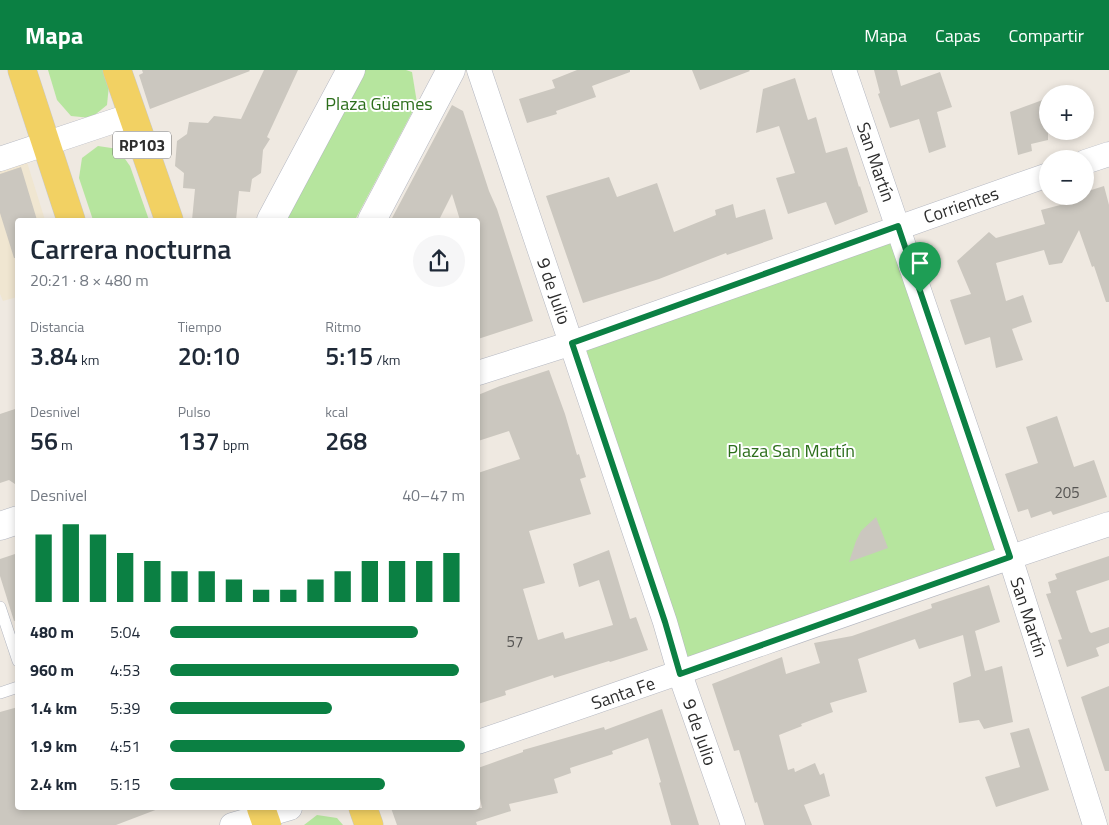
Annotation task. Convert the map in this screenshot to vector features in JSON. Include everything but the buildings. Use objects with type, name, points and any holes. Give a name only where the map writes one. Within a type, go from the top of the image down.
[{"type":"main road","points":[[22,70],[70,218]]},
{"type":"main road","name":"RP103","points":[[117,70],[168,218]]},
{"type":"main road","points":[[272,218],[351,70]]},
{"type":"main road","points":[[373,218],[451,70]]},
{"type":"main road","points":[[0,526],[15,521]]},
{"type":"main road","points":[[364,810],[369,825]]},
{"type":"street","name":"9 de Julio","points":[[479,70],[665,622],[680,674],[733,825]]},
{"type":"street","name":"San Martín","points":[[844,70],[1010,557],[1095,825]]},
{"type":"street","points":[[0,159],[132,114]]},
{"type":"street","points":[[1094,159],[1109,154]]},
{"type":"street","name":"Corrientes","points":[[480,372],[572,343],[898,226],[1039,178]]},
{"type":"street","name":"Santa Fe","points":[[480,741],[680,674],[1010,557],[1109,524]]},
{"type":"street","points":[[232,825],[284,810]]},
{"type":"lane","points":[[0,607],[15,652]]},
{"type":"lane","points":[[0,693],[15,688]]},
{"type":"shaded area","points":[[27,162],[44,218],[15,218],[15,298],[3,301],[0,294],[0,170]]},
{"type":"green space","points":[[48,70],[104,70],[109,85],[107,105],[91,118],[71,116],[57,100]]},
{"type":"green space","name":"Plaza Güemes","points":[[363,70],[406,70],[412,72],[417,103],[356,218],[282,218]]},
{"type":"green space","points":[[98,146],[118,149],[130,166],[148,218],[92,218],[79,178],[82,158]]},
{"type":"green space","name":"Plaza San Martín","points":[[898,226],[1010,557],[680,674],[572,343]]},
{"type":"green space","points":[[317,815],[337,818],[343,825],[304,825]]},
{"type":"route","points":[[898,226],[920,293],[1010,557],[680,674],[665,622],[572,343],[898,226]]}]
